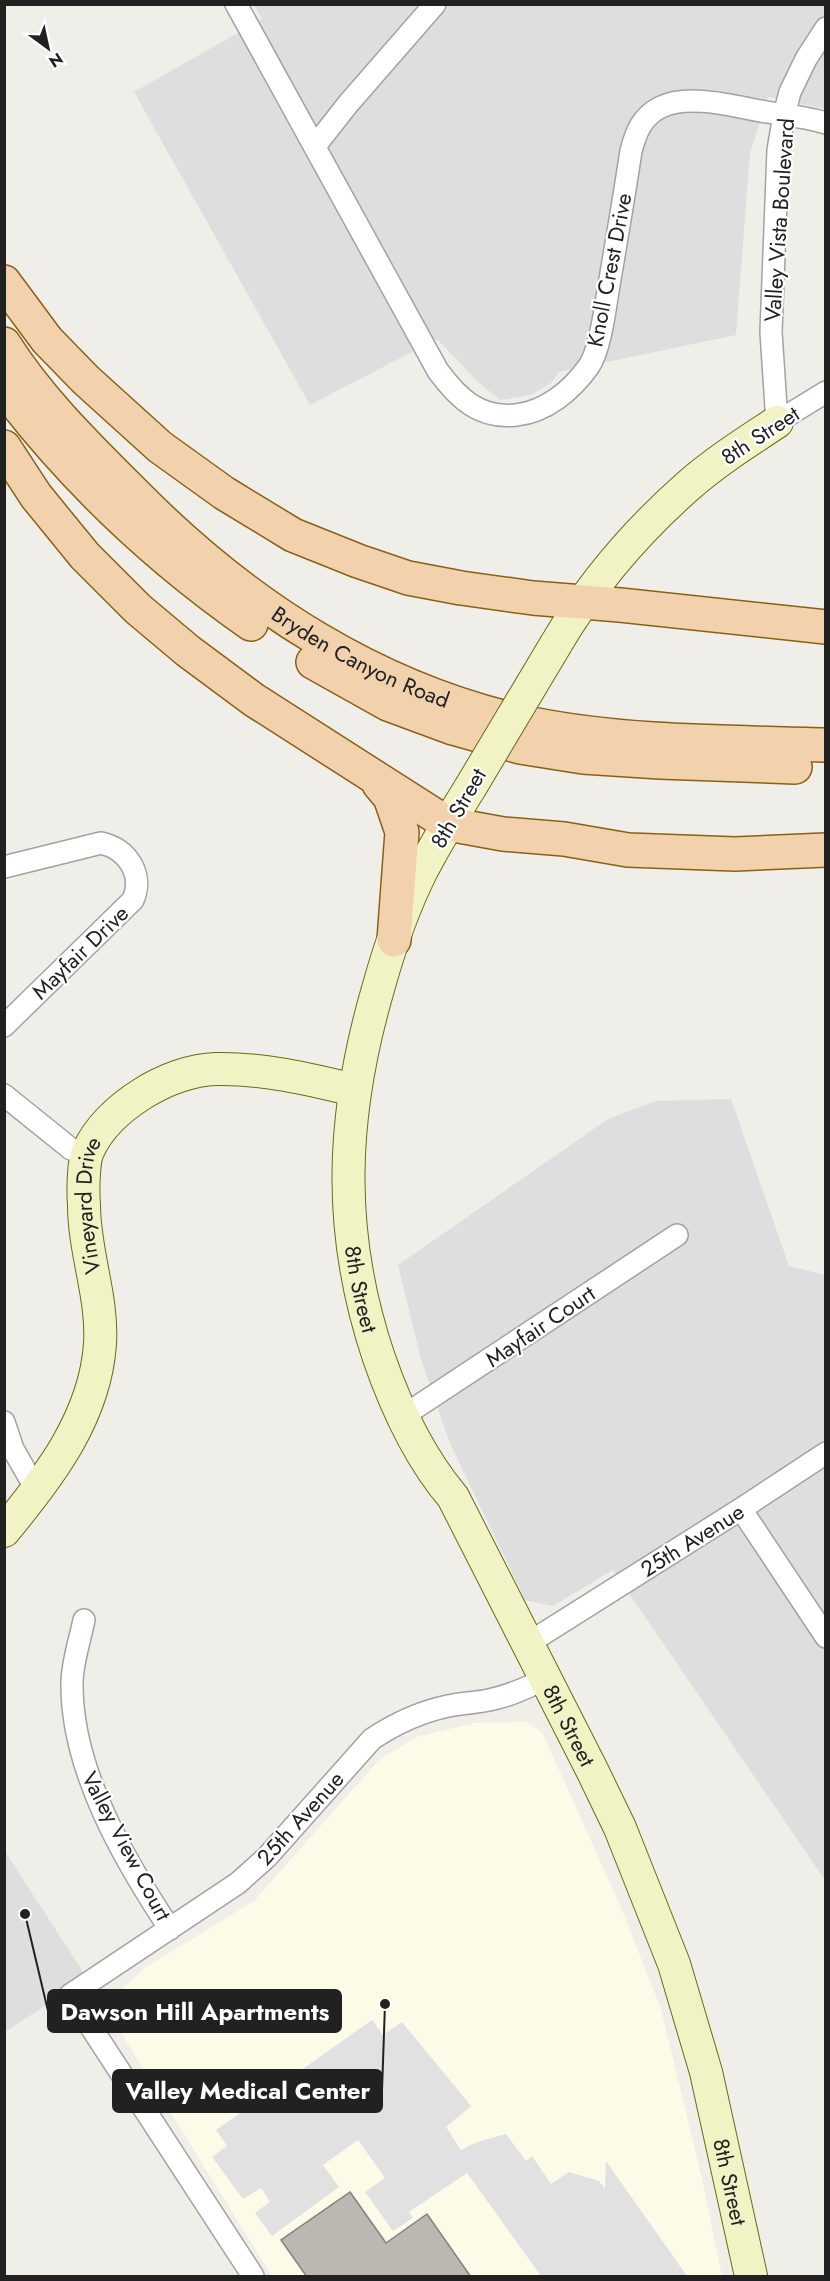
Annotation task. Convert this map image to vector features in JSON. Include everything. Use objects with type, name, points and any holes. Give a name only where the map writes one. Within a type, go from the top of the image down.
[{"type":"main road","points":[[4,282],[47,340],[86,380],[160,447],[224,492],[293,535],[408,578],[461,588],[523,597],[825,627]]},
{"type":"main road","name":"Bryden Canyon Road","points":[[4,344],[51,407],[176,536],[233,584],[277,615],[342,654],[398,681],[464,706],[533,724],[660,739],[825,745]]},
{"type":"main road","name":"Bryden Canyon Road","points":[[4,388],[31,422],[90,486],[160,555],[220,602],[273,639],[387,704],[453,728],[520,747],[583,757],[825,768]]},
{"type":"main road","name":"8th Street","points":[[751,2277],[706,2072],[674,1964],[620,1828],[453,1497],[433,1474],[403,1416],[386,1376],[372,1337],[358,1278],[350,1223],[348,1162],[354,1090],[364,1036],[393,940],[422,871],[448,824],[574,614],[636,538],[688,485],[777,422]]},
{"type":"main road","points":[[4,447],[36,496],[78,547],[138,609],[188,651],[254,700],[448,824],[503,834],[564,839],[628,850],[735,854],[825,850]]},
{"type":"main road","points":[[369,774],[390,797],[402,832],[393,940]]},
{"type":"main road","name":"Vineyard Drive","points":[[4,1531],[37,1491],[76,1430],[95,1375],[100,1344],[99,1305],[86,1233],[84,1205],[86,1153],[99,1131],[114,1114],[134,1099],[174,1077],[190,1072],[214,1069],[243,1070],[311,1079],[354,1090]]},
{"type":"street","name":"Knoll Crest Drive","points":[[236,4],[438,371],[451,389],[467,404],[500,417],[533,413],[549,404],[557,399],[590,364],[602,328],[631,151],[639,126],[649,114],[662,106],[678,102],[701,101],[825,123]]},
{"type":"street","points":[[315,146],[348,104],[435,4]]},
{"type":"street","name":"Valley Vista Boulevard","points":[[777,422],[771,332],[778,150],[790,92],[825,28]]},
{"type":"street","name":"8th Street","points":[[777,422],[825,392]]},
{"type":"street","name":"Mayfair Drive","points":[[4,867],[101,843],[114,846],[125,856],[133,867],[137,890],[133,900],[4,1026]]},
{"type":"street","points":[[4,1095],[71,1149],[86,1153]]},
{"type":"street","name":"Mayfair Court","points":[[403,1416],[677,1235]]},
{"type":"street","points":[[4,1422],[13,1449],[37,1491]]},
{"type":"street","name":"25th Avenue","points":[[527,1644],[741,1509],[825,1453]]},
{"type":"street","points":[[741,1509],[825,1637]]},
{"type":"street","name":"Valley View Court","points":[[84,1620],[72,1681],[74,1724],[83,1762],[101,1808],[149,1897],[170,1929]]},
{"type":"street","name":"25th Avenue","points":[[253,2277],[70,1995],[245,1877],[267,1857],[372,1739],[389,1727],[416,1714],[518,1692],[545,1679]]},
{"type":"shaded area","points":[[254,5],[825,5],[825,109],[768,97],[750,153],[736,335],[559,372],[551,383],[531,395],[500,400],[477,381],[437,339],[310,405],[134,92],[262,19]]},
{"type":"shaded area","points":[[731,1099],[789,1266],[825,1275],[825,1880],[613,1570],[553,1606],[525,1600],[449,1441],[421,1359],[398,1265],[608,1119],[656,1101]]},
{"type":"shaded area","points":[[527,1722],[542,1732],[620,1905],[661,2009],[702,2179],[722,2276],[272,2276],[110,2015],[111,1999],[146,1967],[254,1901],[379,1760],[416,1737],[475,1723]]},
{"type":"shaded area","points":[[4,1850],[87,1978],[5,2032],[4,2032]]},
{"type":"shaded area","points":[[372,2020],[383,2035],[402,2022],[471,2106],[446,2127],[461,2150],[477,2142],[506,2134],[526,2161],[532,2156],[551,2184],[569,2172],[599,2181],[605,2189],[606,2161],[687,2276],[541,2276],[467,2173],[409,2212],[413,2218],[393,2231],[365,2192],[385,2178],[358,2140],[323,2165],[339,2187],[272,2236],[255,2213],[270,2202],[261,2188],[243,2199],[212,2157],[227,2146],[216,2130]]},
{"type":"building","points":[[350,2192],[386,2243],[427,2214],[471,2277],[307,2277],[281,2240]]},
{"type":"place","name":"Dawson Hill Apartments","points":[[25,1914]]},
{"type":"place","name":"Valley Medical Center","points":[[385,2004]]}]
